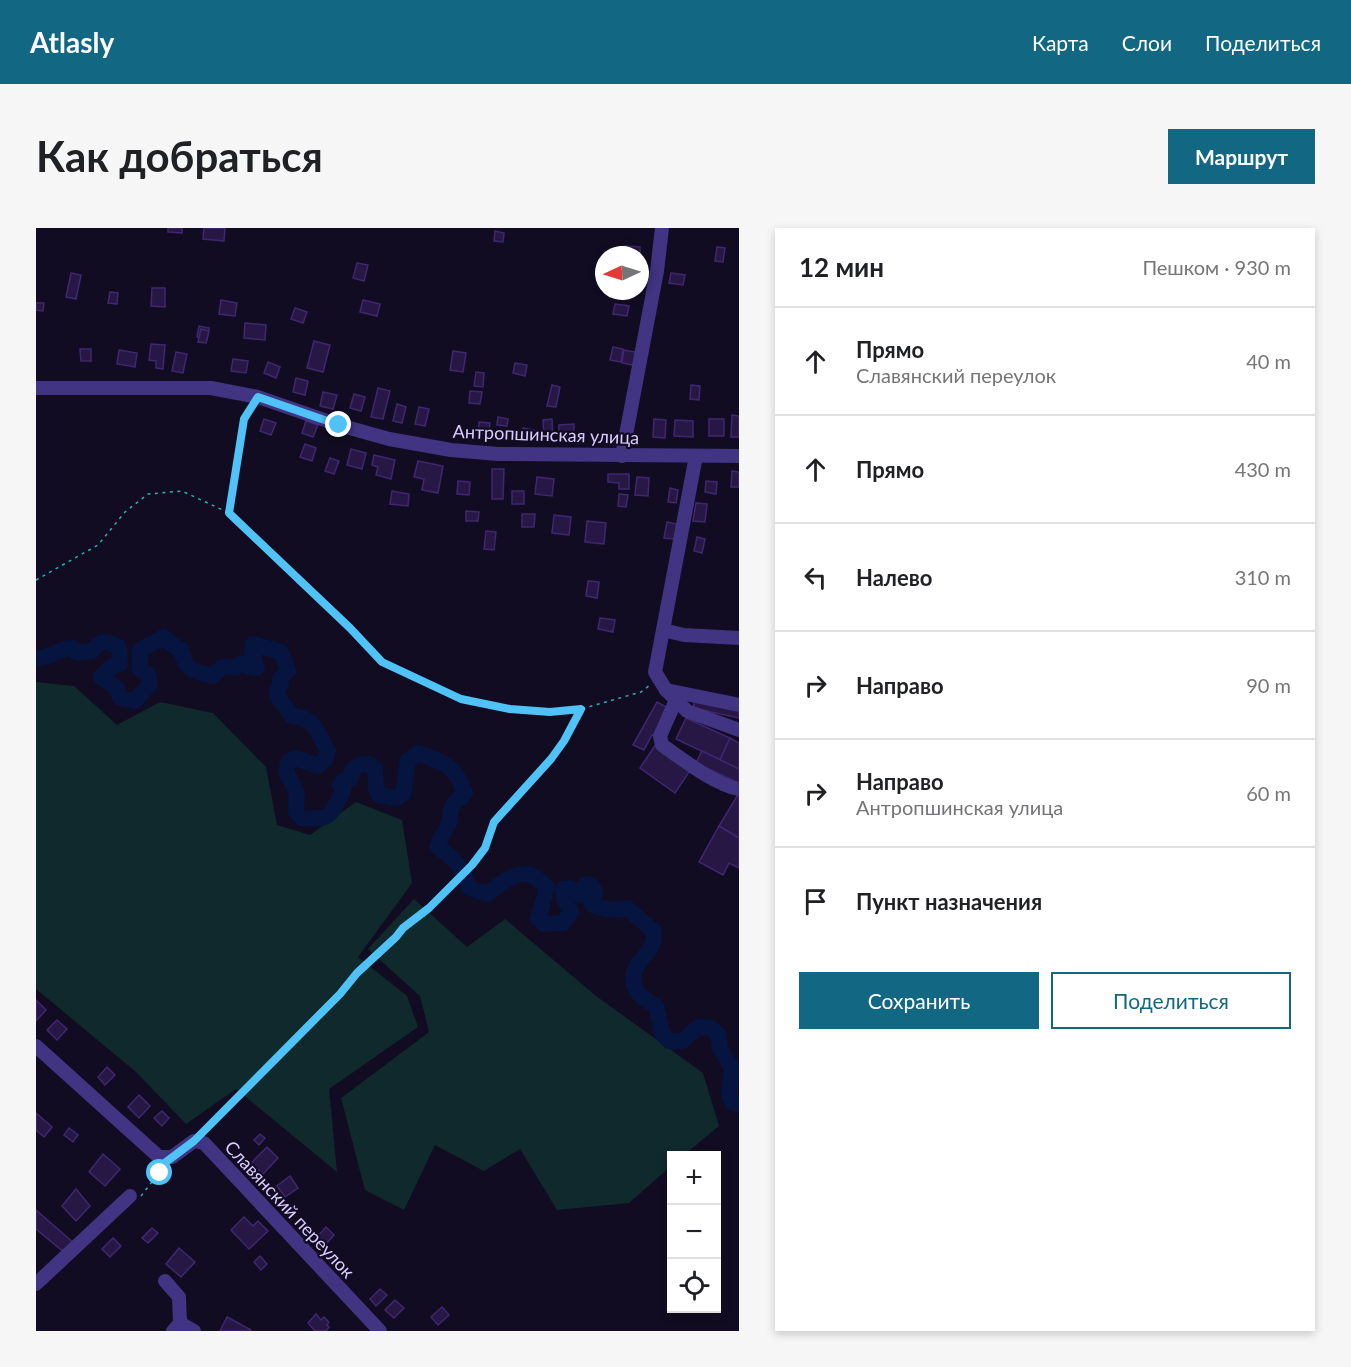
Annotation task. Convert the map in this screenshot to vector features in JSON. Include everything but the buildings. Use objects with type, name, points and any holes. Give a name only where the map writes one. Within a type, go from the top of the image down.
[{"type":"street","points":[[622,456],[653,291],[662,228]]},
{"type":"street","name":"Антропшинская улица","points":[[36,388],[211,388],[258,397],[339,425],[389,439],[451,450],[498,454],[739,456]]},
{"type":"street","points":[[696,456],[655,672],[671,695],[687,711],[739,730]]},
{"type":"street","points":[[663,630],[684,635],[739,638]]},
{"type":"street","points":[[671,695],[739,705]]},
{"type":"street","points":[[671,695],[660,736],[662,745],[697,769],[732,788],[739,789]]},
{"type":"street","points":[[36,1046],[159,1157],[169,1157],[194,1141]]},
{"type":"street","name":"Славянский переулок","points":[[194,1141],[204,1143],[380,1331]]},
{"type":"street","points":[[36,1284],[135,1196]]},
{"type":"street","points":[[165,1281],[179,1298],[177,1327],[194,1331]]},
{"type":"path","points":[[229,513],[244,419],[258,397]]},
{"type":"path","points":[[36,580],[98,545],[125,512],[148,494],[182,491],[229,513],[350,628],[382,662],[461,699],[520,710],[550,712],[581,709],[641,692],[649,687],[655,672]]},
{"type":"path","points":[[194,1141],[340,994],[357,973],[403,928],[429,908],[469,867],[485,848],[494,822],[551,759],[564,741],[581,709]]},
{"type":"path","points":[[135,1196],[169,1157]]},
{"type":"green space","points":[[36,682],[74,686],[117,725],[160,702],[213,713],[266,767],[277,825],[310,835],[356,802],[402,820],[412,883],[358,957],[407,996],[418,1027],[329,1089],[337,1172],[236,1089],[186,1124],[136,1072],[36,989]]},
{"type":"green space","points":[[414,899],[467,947],[505,919],[596,996],[703,1073],[719,1126],[689,1151],[667,1151],[667,1170],[629,1203],[557,1210],[520,1149],[484,1171],[435,1145],[404,1210],[365,1190],[341,1098],[429,1032],[420,996],[368,949]]},
{"type":"waterway","points":[[36,658],[46,657],[68,648],[73,648],[77,653],[92,651],[98,644],[104,642],[115,645],[119,647],[120,664],[111,667],[101,677],[117,688],[120,698],[135,701],[150,684],[148,674],[140,669],[140,650],[164,637],[172,645],[181,649],[185,662],[191,669],[213,676],[221,668],[229,666],[235,668],[242,663],[257,668],[252,652],[253,644],[281,652],[288,670],[280,679],[281,684],[277,696],[292,716],[307,720],[315,727],[328,750],[325,760],[318,766],[295,758],[289,761],[286,771],[297,793],[296,812],[302,818],[319,818],[329,814],[343,790],[340,785],[350,779],[352,770],[359,765],[370,764],[375,769],[376,788],[379,795],[397,798],[403,794],[408,760],[418,753],[448,766],[457,776],[465,793],[452,806],[449,823],[438,847],[458,864],[469,888],[487,894],[503,882],[522,874],[529,874],[547,887],[538,919],[544,924],[563,923],[571,912],[564,899],[563,889],[571,888],[581,896],[586,884],[591,885],[595,891],[592,905],[610,910],[627,908],[654,931],[651,948],[638,964],[633,977],[636,989],[644,999],[656,1005],[662,1033],[669,1041],[683,1041],[698,1027],[710,1028],[718,1034],[720,1048],[732,1068],[729,1094],[733,1103],[739,1104]]},
{"type":"route","points":[[160,1173],[166,1162],[194,1141],[340,994],[357,973],[410,921],[429,908],[472,865],[485,848],[490,828],[494,822],[551,759],[572,728],[581,709],[550,712],[510,709],[461,699],[382,662],[350,628],[229,513],[244,419],[258,397],[339,425]]}]
